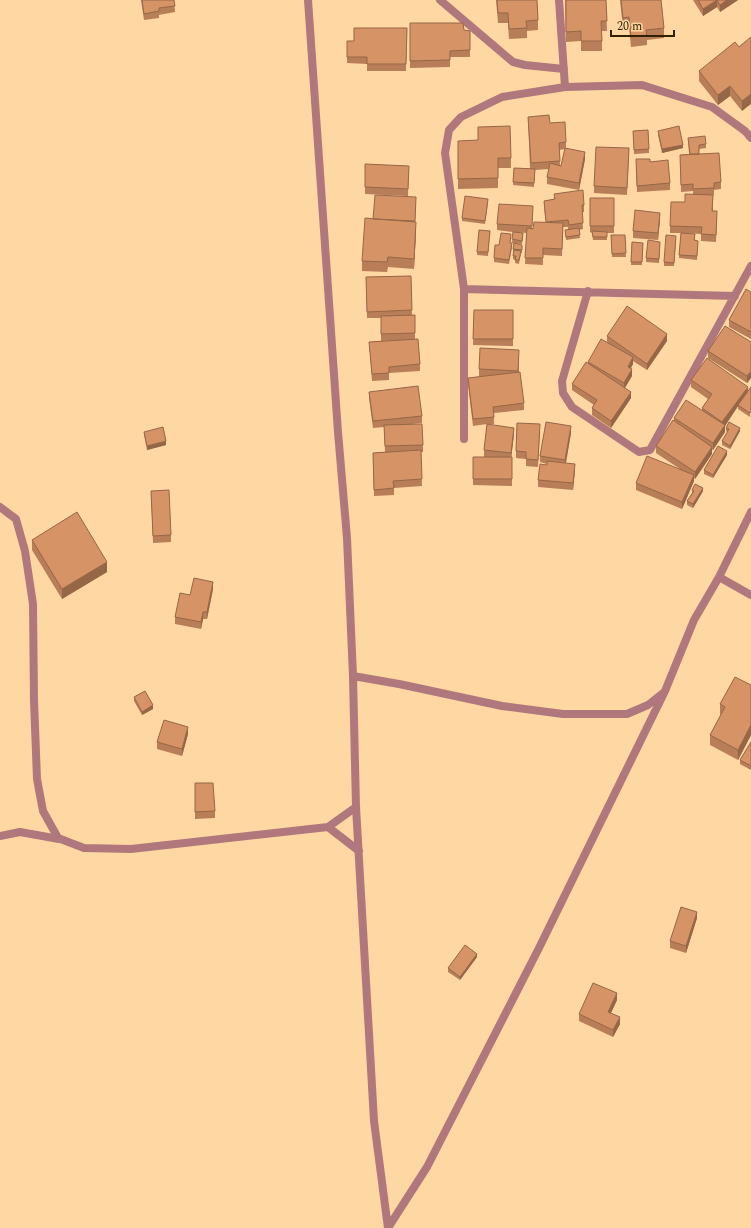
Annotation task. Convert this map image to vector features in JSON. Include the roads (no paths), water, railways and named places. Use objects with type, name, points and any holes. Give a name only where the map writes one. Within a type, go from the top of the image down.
[{"type":"street","points":[[308,0],[338,432],[347,538],[353,676],[356,807],[374,1121],[388,1228]]},
{"type":"street","points":[[440,0],[513,62],[525,65],[564,69]]},
{"type":"street","points":[[559,0],[565,87]]},
{"type":"street","points":[[464,439],[464,289],[445,153],[449,130],[461,117],[502,97],[565,87],[642,85],[712,107],[748,131],[751,138]]},
{"type":"street","points":[[588,291],[562,381],[563,393],[572,407],[639,452],[650,450],[751,266]]},
{"type":"street","points":[[464,289],[588,291],[735,296]]},
{"type":"street","points":[[0,507],[16,519],[25,551],[33,604],[37,779],[43,811],[59,839]]},
{"type":"street","points":[[388,1228],[427,1167],[539,948],[665,691],[694,620],[719,577],[751,512]]},
{"type":"street","points":[[719,577],[751,595]]},
{"type":"street","points":[[353,676],[399,684],[502,706],[563,714],[627,714],[648,705],[665,691]]},
{"type":"street","points":[[0,836],[20,832],[59,839],[84,848],[131,849],[328,827],[356,807]]},
{"type":"street","points":[[328,827],[359,851]]}]
